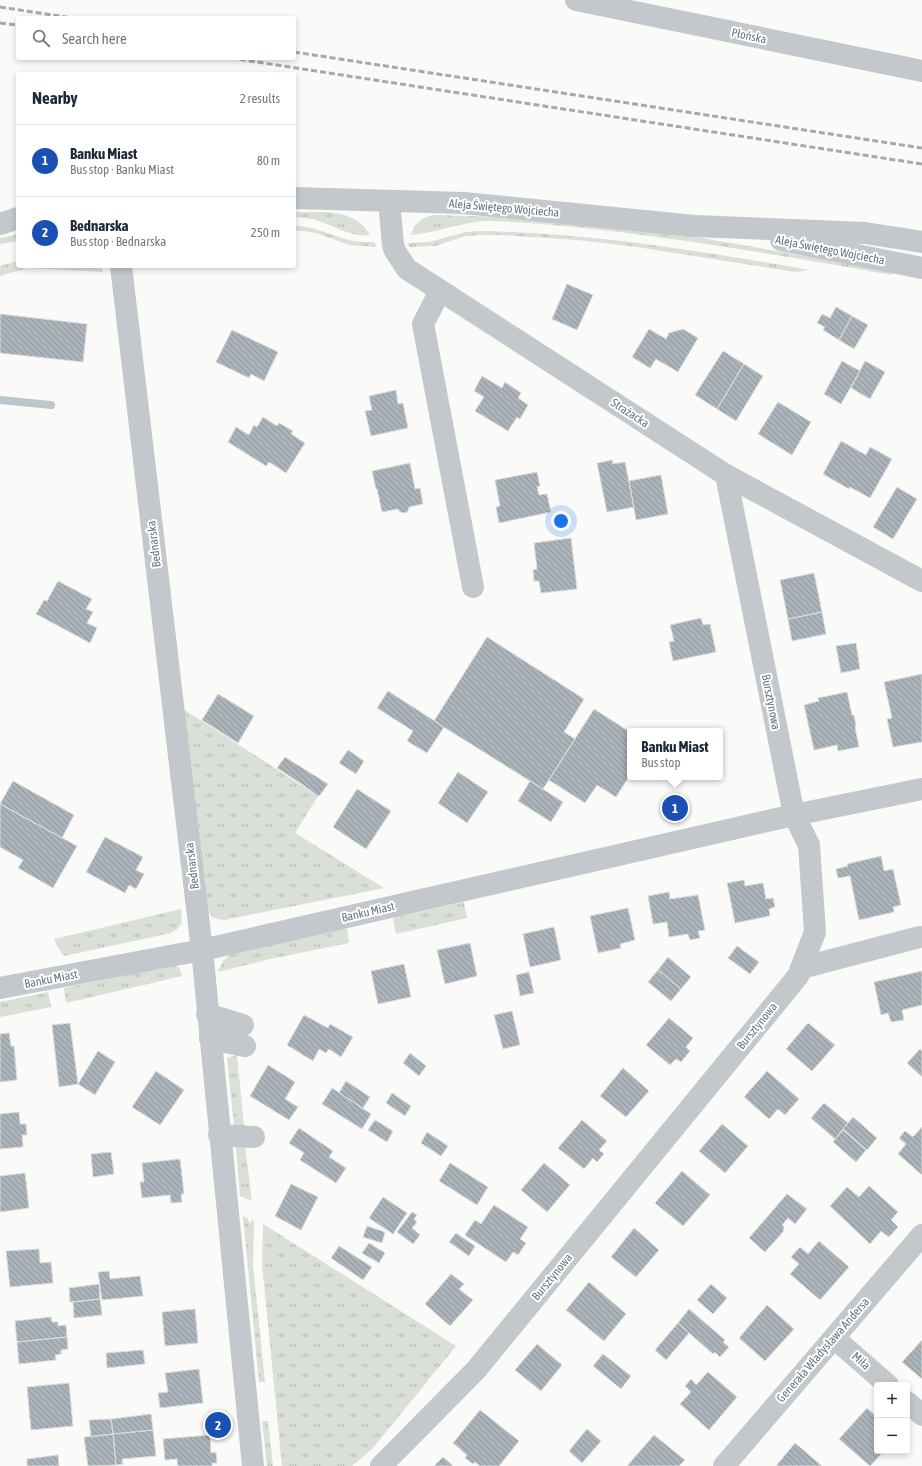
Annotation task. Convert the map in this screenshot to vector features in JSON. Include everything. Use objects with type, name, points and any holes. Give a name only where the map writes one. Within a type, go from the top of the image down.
[{"type":"street","name":"Płońska","points":[[576,0],[922,71]]},
{"type":"street","name":"Aleja Świętego Wojciecha","points":[[296,198],[464,203],[714,227],[865,233],[922,242]]},
{"type":"street","name":"Strażacka","points":[[389,201],[393,245],[395,251],[407,269],[726,475],[922,581]]},
{"type":"street","points":[[0,224],[16,219]]},
{"type":"street","name":"Aleja Świętego Wojciecha","points":[[714,227],[922,268]]},
{"type":"street","name":"Bednarska","points":[[121,268],[202,950],[207,1014],[253,1466]]},
{"type":"street","points":[[440,291],[423,324],[474,587]]},
{"type":"street","name":"Bursztynowa","points":[[381,1466],[476,1370],[798,976],[815,932],[808,845],[794,815],[726,475]]},
{"type":"street","name":"Banku Miast","points":[[0,988],[202,950],[794,815],[922,789]]},
{"type":"street","points":[[801,968],[920,937]]},
{"type":"street","points":[[207,1014],[244,1036],[210,1039]]},
{"type":"street","points":[[220,1135],[254,1137]]},
{"type":"street","name":"Generała Władysława Andersa","points":[[724,1466],[922,1235]]},
{"type":"street","name":"Miła","points":[[834,1338],[885,1382]]},
{"type":"street","points":[[910,1405],[922,1415]]},
{"type":"green space","points":[[296,212],[326,212],[346,216],[363,226],[370,235],[356,235],[308,218],[296,217]]},
{"type":"green space","points":[[436,215],[504,217],[679,234],[891,271],[892,275],[687,241],[619,232],[538,224],[489,221],[469,223],[411,235],[420,220]]},
{"type":"green space","points":[[296,226],[313,228],[350,240],[374,242],[377,247],[349,245],[316,233],[296,230]]},
{"type":"green space","points":[[466,232],[522,232],[604,239],[728,256],[810,270],[795,272],[637,247],[578,240],[478,235],[466,236],[435,246],[409,247],[408,243],[429,242]]},
{"type":"green space","points":[[16,234],[16,241],[0,244],[0,238]]},
{"type":"green space","points":[[16,262],[16,268],[27,268],[0,276],[0,266]]},
{"type":"green space","points":[[27,268],[102,268],[103,272]]},
{"type":"green space","points":[[180,707],[318,796],[295,833],[384,888],[224,920],[213,918],[207,910]]},
{"type":"green space","points":[[464,902],[467,918],[396,934],[393,918]]},
{"type":"green space","points":[[181,909],[182,917],[180,926],[171,933],[64,956],[54,939]]},
{"type":"green space","points":[[347,927],[349,943],[270,959],[218,972],[223,961],[231,953]]},
{"type":"green space","points":[[172,965],[179,967],[182,976],[66,1003],[64,988]]},
{"type":"green space","points":[[48,992],[51,1007],[0,1017],[0,1002]]},
{"type":"green space","points":[[237,1055],[244,1126],[234,1126],[227,1058]]},
{"type":"green space","points":[[245,1146],[252,1201],[240,1196],[236,1147]]},
{"type":"green space","points":[[243,1216],[248,1219],[249,1223],[251,1223],[251,1220],[254,1221],[253,1265],[265,1382],[259,1382]]},
{"type":"green space","points":[[263,1224],[456,1346],[373,1448],[352,1466],[282,1466],[262,1264]]},
{"type":"green space","points":[[262,1421],[268,1421],[273,1466],[267,1466]]},
{"type":"building","points":[[567,284],[593,295],[577,330],[552,319]]},
{"type":"building","points":[[836,307],[852,316],[839,340],[823,330],[825,327],[817,323],[822,314],[830,318]]},
{"type":"building","points":[[0,314],[87,324],[83,362],[0,353]]},
{"type":"building","points":[[852,316],[868,325],[854,349],[839,340]]},
{"type":"building","points":[[649,329],[666,339],[669,333],[683,329],[698,338],[678,372],[656,359],[650,368],[632,357]]},
{"type":"building","points":[[232,330],[278,352],[264,381],[251,374],[249,378],[216,362]]},
{"type":"building","points":[[723,351],[744,364],[717,409],[695,395]]},
{"type":"building","points":[[842,361],[860,371],[841,404],[824,394]]},
{"type":"building","points":[[865,361],[885,372],[870,399],[851,388]]},
{"type":"building","points":[[744,364],[763,376],[736,421],[717,409]]},
{"type":"building","points":[[482,376],[502,388],[505,382],[521,393],[518,398],[528,405],[520,419],[517,417],[508,431],[475,411],[484,397],[474,391]]},
{"type":"building","points":[[396,390],[398,404],[403,403],[408,428],[371,436],[365,411],[372,410],[369,396]]},
{"type":"building","points":[[778,402],[811,422],[792,455],[758,434]]},
{"type":"building","points":[[263,417],[277,426],[279,423],[293,431],[291,434],[305,443],[286,473],[269,462],[266,466],[228,442],[236,427],[249,435],[254,425],[257,427]]},
{"type":"building","points":[[841,441],[866,455],[870,447],[892,459],[870,498],[850,487],[849,489],[823,474]]},
{"type":"building","points":[[612,460],[613,464],[625,462],[634,507],[607,512],[597,463]]},
{"type":"building","points":[[410,463],[415,489],[420,488],[423,504],[409,507],[408,511],[405,513],[400,512],[398,509],[382,512],[372,471]]},
{"type":"building","points":[[537,472],[540,486],[537,487],[539,495],[547,494],[551,512],[499,523],[496,507],[500,506],[495,480]]},
{"type":"building","points":[[661,475],[668,514],[636,520],[629,481]]},
{"type":"building","points":[[897,487],[917,499],[893,539],[873,527]]},
{"type":"building","points":[[571,538],[577,589],[541,593],[539,581],[534,581],[533,570],[537,569],[534,543]]},
{"type":"building","points":[[814,573],[822,612],[788,619],[780,580]]},
{"type":"building","points":[[58,581],[92,599],[86,609],[93,612],[87,623],[97,628],[90,643],[36,614],[44,600],[47,601]]},
{"type":"building","points":[[822,612],[826,634],[792,641],[788,619]]},
{"type":"building","points":[[701,618],[703,625],[710,624],[716,652],[673,661],[669,642],[674,641],[670,625]]},
{"type":"building","points":[[487,637],[584,699],[564,732],[575,739],[543,789],[434,721]]},
{"type":"building","points":[[856,643],[860,669],[841,673],[836,646]]},
{"type":"building","points":[[922,674],[922,742],[893,747],[887,719],[892,718],[884,682]]},
{"type":"building","points":[[388,691],[444,727],[427,753],[407,741],[413,731],[377,708]]},
{"type":"building","points":[[847,692],[852,715],[854,715],[859,747],[838,751],[837,745],[814,750],[804,705],[819,701],[818,698]]},
{"type":"building","points":[[218,694],[254,716],[238,743],[202,720]]},
{"type":"building","points":[[594,709],[627,730],[627,780],[616,797],[597,785],[585,803],[549,780]]},
{"type":"building","points":[[348,750],[364,761],[356,774],[339,763]]},
{"type":"building","points":[[285,757],[328,784],[320,795],[318,796],[277,768]]},
{"type":"building","points":[[458,772],[488,792],[467,823],[438,803]]},
{"type":"building","points":[[13,781],[74,815],[62,838],[0,804]]},
{"type":"building","points":[[530,781],[563,802],[551,822],[518,801]]},
{"type":"building","points":[[357,789],[391,811],[366,849],[333,827]]},
{"type":"building","points":[[0,804],[77,846],[53,888],[18,868],[23,860],[0,847]]},
{"type":"building","points":[[105,837],[143,857],[136,870],[144,874],[136,889],[129,885],[125,893],[86,872]]},
{"type":"building","points":[[881,856],[884,871],[893,869],[901,905],[893,907],[894,912],[859,920],[850,876],[838,878],[836,869],[848,866],[847,864]]},
{"type":"building","points":[[744,880],[745,886],[763,883],[766,899],[773,898],[775,907],[769,909],[770,916],[735,923],[727,883]]},
{"type":"building","points":[[669,892],[670,899],[698,895],[705,930],[698,931],[700,938],[690,940],[688,934],[669,937],[667,922],[653,924],[648,896]]},
{"type":"building","points":[[628,908],[635,940],[620,944],[621,948],[598,953],[590,916]]},
{"type":"building","points":[[554,927],[561,960],[530,967],[523,934]]},
{"type":"building","points":[[470,943],[477,976],[445,984],[437,950]]},
{"type":"building","points":[[737,946],[759,962],[750,974],[728,958]]},
{"type":"building","points":[[668,957],[691,977],[681,989],[658,970]]},
{"type":"building","points":[[404,964],[411,997],[378,1004],[371,971]]},
{"type":"building","points":[[658,970],[681,989],[671,1001],[648,982]]},
{"type":"building","points":[[922,971],[922,1005],[902,1010],[904,1020],[891,1022],[888,1013],[881,1015],[874,982]]},
{"type":"building","points":[[529,972],[534,993],[520,996],[516,975]]},
{"type":"building","points":[[512,1011],[520,1045],[503,1049],[494,1015]]},
{"type":"building","points":[[304,1015],[328,1028],[330,1024],[353,1037],[341,1057],[329,1049],[326,1053],[319,1049],[313,1061],[287,1045]]},
{"type":"building","points":[[669,1018],[693,1038],[686,1047],[690,1051],[681,1062],[676,1059],[670,1065],[646,1045]]},
{"type":"building","points":[[70,1023],[78,1084],[59,1087],[52,1025]]},
{"type":"building","points":[[808,1023],[835,1045],[812,1071],[786,1049]]},
{"type":"building","points":[[9,1033],[11,1046],[14,1046],[17,1080],[0,1082],[0,1034]]},
{"type":"building","points":[[920,1049],[922,1051],[922,1077],[907,1063]]},
{"type":"building","points":[[98,1051],[115,1062],[95,1095],[78,1084]]},
{"type":"building","points":[[410,1053],[426,1066],[419,1076],[403,1063]]},
{"type":"building","points":[[268,1065],[295,1082],[285,1099],[298,1107],[289,1120],[250,1096]]},
{"type":"building","points":[[623,1068],[649,1091],[626,1117],[600,1096]]},
{"type":"building","points":[[156,1071],[184,1090],[160,1125],[132,1107]]},
{"type":"building","points":[[767,1071],[799,1099],[785,1115],[778,1109],[769,1119],[744,1097]]},
{"type":"building","points":[[346,1081],[370,1097],[363,1108],[339,1093]]},
{"type":"building","points":[[332,1088],[371,1114],[362,1129],[322,1104]]},
{"type":"building","points":[[392,1093],[411,1106],[405,1116],[386,1103]]},
{"type":"building","points":[[824,1103],[848,1123],[835,1139],[811,1118]]},
{"type":"building","points":[[19,1112],[20,1124],[26,1124],[27,1135],[22,1135],[23,1147],[0,1149],[0,1114]]},
{"type":"building","points":[[853,1117],[877,1138],[867,1150],[843,1129]]},
{"type":"building","points":[[375,1120],[393,1131],[387,1142],[368,1130]]},
{"type":"building","points":[[582,1120],[607,1141],[599,1150],[604,1154],[597,1162],[593,1158],[584,1169],[558,1148]]},
{"type":"building","points":[[722,1124],[748,1146],[725,1173],[699,1151]]},
{"type":"building","points":[[922,1127],[922,1175],[898,1154],[906,1144],[899,1138],[905,1131],[913,1137]]},
{"type":"building","points":[[299,1128],[333,1151],[329,1157],[346,1168],[336,1183],[300,1160],[304,1153],[289,1143]]},
{"type":"building","points":[[843,1130],[866,1150],[856,1162],[833,1142]]},
{"type":"building","points":[[427,1132],[448,1146],[441,1156],[421,1143]]},
{"type":"building","points":[[111,1152],[114,1174],[93,1177],[91,1154]]},
{"type":"building","points":[[180,1159],[184,1194],[181,1194],[182,1202],[171,1203],[170,1195],[142,1198],[140,1182],[144,1182],[142,1163]]},
{"type":"building","points":[[450,1163],[488,1187],[477,1205],[439,1181]]},
{"type":"building","points":[[544,1163],[570,1185],[547,1212],[521,1190]]},
{"type":"building","points":[[682,1171],[710,1195],[683,1226],[655,1203]]},
{"type":"building","points":[[25,1173],[29,1208],[0,1212],[0,1176]]},
{"type":"building","points":[[291,1184],[318,1197],[301,1230],[275,1216]]},
{"type":"building","points":[[869,1186],[898,1212],[891,1220],[898,1227],[889,1237],[881,1231],[870,1244],[830,1206],[847,1187],[859,1197]]},
{"type":"building","points":[[787,1194],[807,1209],[795,1224],[788,1218],[782,1225],[784,1227],[783,1232],[765,1252],[749,1238]]},
{"type":"building","points":[[383,1197],[407,1213],[393,1234],[369,1218]]},
{"type":"building","points":[[494,1205],[528,1227],[520,1239],[526,1243],[518,1255],[513,1252],[506,1262],[465,1235],[475,1220],[481,1224]]},
{"type":"building","points":[[412,1212],[417,1215],[414,1219],[417,1222],[412,1228],[420,1235],[413,1244],[397,1232]]},
{"type":"building","points":[[367,1226],[385,1232],[382,1243],[363,1237]]},
{"type":"building","points":[[634,1228],[659,1250],[636,1277],[611,1257]]},
{"type":"building","points":[[456,1233],[475,1246],[469,1256],[449,1242]]},
{"type":"building","points":[[819,1241],[849,1267],[820,1300],[790,1274],[799,1264],[791,1257],[800,1247],[808,1254]]},
{"type":"building","points":[[369,1243],[385,1253],[379,1263],[362,1253]]},
{"type":"building","points":[[339,1246],[372,1267],[363,1280],[331,1258]]},
{"type":"building","points":[[39,1249],[40,1263],[51,1262],[53,1283],[10,1287],[6,1251]]},
{"type":"building","points":[[109,1271],[110,1279],[140,1276],[143,1296],[102,1300],[98,1272]]},
{"type":"building","points":[[451,1274],[464,1284],[459,1289],[473,1300],[450,1326],[425,1304]]},
{"type":"building","points":[[589,1282],[626,1314],[604,1341],[566,1310]]},
{"type":"building","points":[[99,1284],[100,1299],[70,1302],[69,1288]]},
{"type":"building","points":[[711,1284],[727,1298],[713,1314],[697,1300]]},
{"type":"building","points":[[100,1299],[102,1315],[74,1318],[73,1302]]},
{"type":"building","points":[[767,1305],[794,1329],[765,1361],[739,1338]]},
{"type":"building","points":[[195,1309],[198,1343],[165,1346],[162,1312]]},
{"type":"building","points":[[689,1309],[725,1340],[723,1342],[729,1347],[720,1357],[715,1352],[713,1354],[678,1323]]},
{"type":"building","points":[[51,1317],[52,1322],[58,1322],[58,1326],[66,1325],[67,1337],[17,1342],[15,1321]]},
{"type":"building","points":[[678,1323],[689,1333],[666,1360],[655,1350]]},
{"type":"building","points":[[67,1337],[68,1349],[61,1350],[61,1354],[55,1355],[56,1360],[19,1364],[17,1342]]},
{"type":"building","points":[[922,1340],[922,1379],[902,1362]]},
{"type":"building","points":[[537,1344],[562,1365],[541,1391],[515,1370]]},
{"type":"building","points":[[143,1350],[145,1364],[107,1368],[106,1353]]},
{"type":"building","points":[[603,1354],[631,1376],[621,1389],[593,1366]]},
{"type":"building","points":[[199,1369],[203,1403],[160,1408],[158,1393],[168,1392],[165,1373]]},
{"type":"building","points":[[708,1372],[737,1397],[709,1430],[680,1404],[691,1392],[685,1386],[691,1379],[696,1385]]},
{"type":"building","points":[[69,1383],[73,1426],[31,1430],[27,1387]]},
{"type":"building","points":[[867,1408],[874,1414],[874,1454],[881,1454],[870,1466],[839,1439]]},
{"type":"building","points":[[480,1410],[519,1441],[499,1466],[480,1466],[475,1462],[473,1464],[465,1458],[467,1455],[453,1443]]},
{"type":"building","points":[[151,1414],[153,1430],[113,1434],[111,1419]]},
{"type":"building","points":[[111,1419],[113,1434],[91,1437],[89,1420]]},
{"type":"building","points":[[587,1429],[601,1441],[582,1463],[569,1451]]},
{"type":"building","points":[[153,1430],[156,1456],[122,1459],[123,1464],[116,1465],[113,1434]]},
{"type":"building","points":[[113,1434],[116,1465],[88,1466],[84,1437]]},
{"type":"building","points":[[210,1435],[211,1453],[216,1452],[217,1463],[212,1463],[212,1466],[178,1466],[177,1459],[165,1460],[163,1439]]},
{"type":"building","points":[[654,1435],[685,1460],[679,1466],[627,1466]]},
{"type":"building","points":[[795,1443],[822,1466],[776,1466]]},
{"type":"building","points":[[58,1455],[59,1466],[27,1466],[27,1459]]},
{"type":"building","points":[[443,1457],[453,1466],[434,1466]]},
{"type":"waterway","points":[[0,400],[51,405]]},
{"type":"railway","points":[[0,7],[59,16]]},
{"type":"railway","points":[[0,23],[16,25]]},
{"type":"railway","points":[[296,52],[922,148]]},
{"type":"railway","points":[[244,60],[922,164]]},
{"type":"place","name":"Banku Miast","points":[[675,808]]},
{"type":"place","name":"Bednarska","points":[[218,1425]]}]
